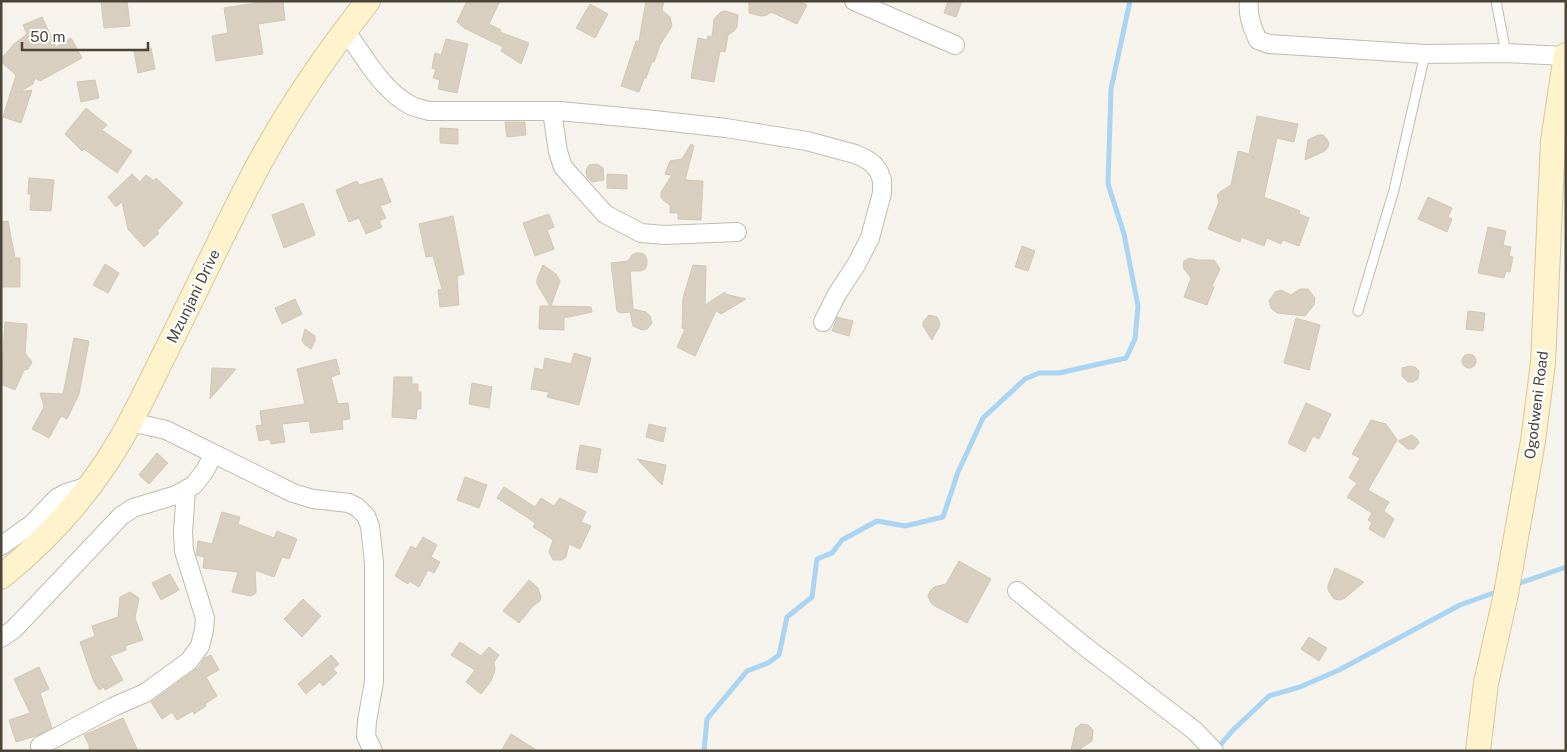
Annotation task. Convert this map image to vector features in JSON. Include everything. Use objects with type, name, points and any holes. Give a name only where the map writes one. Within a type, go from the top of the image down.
[{"type":"street","name":"Mzunjani Drive","points":[[1,577],[33,551],[61,521],[99,473],[131,422],[251,180],[285,119],[330,50],[368,1]]},
{"type":"street","points":[[854,1],[955,45]]},
{"type":"street","points":[[1248,1],[1247,10],[1258,40],[1269,44],[1425,54],[1506,53],[1566,55]]},
{"type":"street","points":[[345,30],[383,83],[411,106],[429,111],[552,111],[672,122],[807,141],[855,154],[874,165],[882,180],[882,194],[870,238],[856,265],[837,294],[824,322]]},
{"type":"street","name":"Ogodweni Road","points":[[1478,751],[1486,683],[1506,594],[1535,422],[1542,364],[1553,141],[1566,55]]},
{"type":"street","points":[[552,111],[562,167],[605,214],[641,233],[737,232]]},
{"type":"street","points":[[131,422],[166,430],[293,493],[314,500],[349,503],[358,507],[366,516],[372,533],[374,563],[374,682],[366,721],[366,736],[373,751]]},
{"type":"street","points":[[1,638],[14,629],[121,516],[133,508],[176,495],[186,490],[198,481],[214,454]]},
{"type":"street","points":[[1,546],[32,524],[57,498],[89,486]]},
{"type":"street","points":[[40,746],[113,707],[145,693],[189,661],[200,646],[205,618],[184,551],[183,532],[186,490]]},
{"type":"street","points":[[1017,591],[1083,645],[1195,731],[1214,751]]},
{"type":"lane","points":[[1496,1],[1506,53]]},
{"type":"lane","points":[[1358,311],[1394,190],[1425,54]]},
{"type":"building","points":[[101,1],[127,1],[130,26],[104,28]]},
{"type":"building","points":[[269,1],[283,1],[285,20],[258,24],[263,54],[216,61],[212,36],[228,33],[224,8]]},
{"type":"building","points":[[467,1],[500,1],[489,24],[501,30],[500,32],[529,43],[521,64],[501,51],[503,47],[464,28],[457,22]]},
{"type":"building","points":[[646,1],[664,1],[662,10],[670,17],[672,26],[660,45],[654,62],[652,61],[639,92],[621,86],[636,41],[639,41]]},
{"type":"building","points":[[749,1],[799,1],[807,5],[797,24],[771,12],[761,16],[749,13]]},
{"type":"building","points":[[948,1],[962,1],[956,17],[944,13]]},
{"type":"building","points":[[590,4],[608,14],[595,38],[576,28]]},
{"type":"building","points":[[726,11],[738,15],[737,27],[728,35],[725,52],[720,51],[714,82],[691,78],[698,38],[707,40],[708,36],[712,37],[714,19],[721,12]]},
{"type":"building","points":[[42,17],[56,47],[71,38],[82,58],[40,81],[35,78],[33,84],[20,92],[32,90],[21,123],[3,117],[16,75],[1,62],[1,59],[14,44],[27,34],[23,25]]},
{"type":"building","points":[[446,39],[468,44],[457,93],[438,89],[440,80],[433,78],[436,69],[432,68],[435,53],[441,55]]},
{"type":"building","points":[[151,48],[155,69],[138,73],[134,51]]},
{"type":"building","points":[[95,80],[99,98],[81,102],[77,82]]},
{"type":"building","points":[[86,108],[107,125],[102,130],[132,151],[117,173],[84,149],[82,151],[65,134]]},
{"type":"building","points":[[1257,116],[1298,124],[1294,142],[1277,138],[1264,197],[1300,211],[1299,214],[1309,218],[1299,246],[1283,240],[1281,244],[1267,238],[1264,246],[1241,237],[1240,242],[1208,229],[1219,202],[1217,195],[1231,185],[1238,151],[1249,154]]},
{"type":"building","points":[[505,122],[525,122],[526,135],[507,137]]},
{"type":"building","points":[[440,128],[458,129],[458,144],[440,143]]},
{"type":"building","points":[[1318,135],[1323,135],[1326,138],[1329,143],[1328,147],[1325,151],[1305,160],[1308,140]]},
{"type":"building","points":[[691,144],[694,146],[685,180],[703,181],[701,220],[678,219],[678,213],[670,213],[670,205],[661,197],[661,192],[672,175],[665,174],[670,161],[682,159]]},
{"type":"building","points":[[597,164],[603,168],[604,180],[592,182],[587,177],[586,170],[589,165]]},
{"type":"building","points":[[132,174],[140,182],[146,175],[154,181],[156,178],[183,203],[157,231],[159,233],[144,247],[128,229],[122,202],[116,207],[108,197]]},
{"type":"building","points":[[607,174],[627,175],[627,189],[607,188]]},
{"type":"building","points":[[29,178],[54,180],[51,211],[30,210]]},
{"type":"building","points":[[382,178],[391,202],[380,206],[386,218],[379,221],[382,227],[366,234],[359,218],[349,222],[336,190],[357,181],[359,185]]},
{"type":"building","points":[[1428,197],[1452,208],[1448,217],[1452,219],[1447,232],[1418,219]]},
{"type":"building","points":[[303,203],[315,235],[284,248],[272,215]]},
{"type":"building","points":[[549,214],[554,227],[547,230],[554,249],[535,256],[523,223]]},
{"type":"building","points":[[453,216],[464,274],[457,276],[459,305],[440,307],[438,290],[442,289],[433,256],[426,257],[419,224]]},
{"type":"building","points":[[8,221],[15,258],[20,258],[20,287],[1,287],[1,222]]},
{"type":"building","points":[[1488,227],[1506,231],[1503,245],[1511,247],[1509,256],[1513,257],[1510,272],[1506,271],[1504,278],[1478,273]]},
{"type":"building","points":[[1022,246],[1035,251],[1028,271],[1015,267]]},
{"type":"building","points":[[636,253],[645,255],[647,265],[641,271],[630,271],[633,309],[646,312],[650,316],[652,323],[647,329],[642,330],[633,326],[630,312],[621,313],[617,311],[611,263],[628,261]]},
{"type":"building","points":[[1190,258],[1214,260],[1220,269],[1212,286],[1214,287],[1207,305],[1184,297],[1191,278],[1183,265],[1184,261]]},
{"type":"building","points":[[105,264],[119,273],[108,293],[93,285]]},
{"type":"building","points":[[543,265],[556,274],[560,281],[551,306],[591,307],[592,312],[564,318],[564,330],[539,329],[540,306],[550,306],[537,284],[537,279]]},
{"type":"building","points":[[693,265],[706,266],[705,305],[725,292],[725,294],[746,299],[721,314],[716,311],[695,356],[677,347],[685,329],[682,328],[683,298]]},
{"type":"building","points":[[1300,289],[1308,289],[1315,298],[1314,305],[1305,316],[1277,313],[1271,308],[1269,301],[1275,292],[1281,290],[1291,295]]},
{"type":"building","points":[[295,299],[302,314],[282,324],[275,308]]},
{"type":"building","points":[[1468,311],[1485,313],[1483,331],[1466,329]]},
{"type":"building","points":[[929,315],[937,317],[940,325],[932,340],[923,326],[923,322]]},
{"type":"building","points":[[837,317],[853,321],[849,336],[832,331]]},
{"type":"building","points":[[1296,318],[1320,325],[1309,370],[1284,363]]},
{"type":"building","points":[[5,322],[27,324],[25,353],[32,362],[28,369],[24,370],[15,390],[1,384]]},
{"type":"building","points":[[305,329],[315,336],[311,349],[302,340]]},
{"type":"building","points":[[74,338],[89,341],[79,394],[67,419],[61,416],[49,438],[32,429],[44,407],[40,393],[63,394]]},
{"type":"building","points":[[574,353],[591,358],[579,405],[547,397],[549,392],[531,389],[535,368],[543,370],[545,358],[571,364]]},
{"type":"building","points":[[1469,354],[1474,356],[1476,361],[1474,366],[1469,368],[1464,366],[1462,361],[1464,356]]},
{"type":"building","points":[[336,359],[340,374],[331,377],[338,404],[348,403],[350,419],[342,420],[343,429],[311,433],[309,421],[282,424],[285,442],[271,444],[270,439],[259,441],[256,426],[262,425],[260,411],[305,404],[297,369]]},
{"type":"building","points":[[1415,367],[1419,371],[1418,379],[1413,382],[1408,382],[1402,376],[1402,368]]},
{"type":"building","points":[[212,368],[236,369],[210,399]]},
{"type":"building","points":[[394,377],[412,377],[412,384],[418,384],[418,392],[421,392],[421,409],[417,409],[416,419],[392,417]]},
{"type":"building","points":[[472,383],[492,387],[489,408],[469,404]]},
{"type":"building","points":[[1306,403],[1331,414],[1319,439],[1313,436],[1305,452],[1288,443]]},
{"type":"building","points":[[1371,420],[1386,424],[1397,440],[1368,490],[1389,502],[1384,511],[1394,519],[1384,538],[1369,529],[1372,523],[1368,520],[1372,513],[1347,497],[1357,483],[1349,478],[1360,458],[1352,454]]},
{"type":"building","points":[[649,424],[666,428],[663,442],[646,437]]},
{"type":"building","points":[[1412,435],[1419,443],[1414,449],[1408,449],[1398,441]]},
{"type":"building","points":[[580,445],[601,449],[597,473],[576,469]]},
{"type":"building","points":[[157,453],[168,463],[149,484],[139,475]]},
{"type":"building","points":[[637,459],[666,465],[662,485]]},
{"type":"building","points":[[465,477],[487,485],[479,508],[457,500]]},
{"type":"building","points":[[504,487],[535,507],[541,498],[554,506],[560,498],[586,512],[581,522],[591,526],[580,549],[569,544],[566,557],[562,560],[553,560],[549,552],[553,540],[533,527],[535,523],[497,498]]},
{"type":"building","points":[[222,512],[240,517],[238,524],[274,538],[277,531],[297,539],[289,559],[282,557],[274,577],[255,570],[256,593],[251,596],[232,592],[238,572],[203,568],[204,557],[196,555],[198,541],[212,544]]},
{"type":"building","points":[[423,537],[437,545],[431,557],[440,562],[434,573],[428,570],[419,587],[409,581],[408,584],[395,576],[411,546],[416,549]]},
{"type":"building","points":[[959,561],[991,579],[967,623],[933,605],[928,596],[934,587],[946,584]]},
{"type":"building","points":[[1335,568],[1364,582],[1340,600],[1334,599],[1328,590],[1328,585]]},
{"type":"building","points":[[170,574],[179,590],[161,600],[152,583]]},
{"type":"building","points":[[529,580],[538,588],[541,597],[540,601],[533,606],[519,623],[503,611]]},
{"type":"building","points":[[130,592],[139,598],[135,618],[143,640],[125,646],[126,650],[110,656],[123,680],[105,690],[104,687],[99,690],[94,682],[80,642],[95,636],[92,626],[118,617],[120,597]]},
{"type":"building","points":[[303,599],[321,616],[302,637],[284,619]]},
{"type":"building","points":[[1309,637],[1327,648],[1319,661],[1301,649]]},
{"type":"building","points":[[460,642],[481,656],[489,647],[499,655],[494,662],[495,670],[491,681],[481,694],[466,682],[475,670],[451,655]]},
{"type":"building","points":[[211,655],[219,670],[206,677],[217,696],[194,714],[193,711],[177,720],[172,712],[162,719],[151,702],[199,667],[204,658]]},
{"type":"building","points":[[331,655],[339,664],[333,669],[337,673],[323,686],[320,682],[306,694],[298,684]]},
{"type":"building","points":[[39,667],[49,689],[40,693],[52,728],[39,735],[16,742],[9,720],[30,713],[14,679]]},
{"type":"building","points":[[123,718],[138,751],[89,751],[89,745],[84,735]]},
{"type":"building","points":[[1081,724],[1088,725],[1093,730],[1092,741],[1077,751],[1071,751],[1076,728]]},
{"type":"building","points":[[511,734],[538,751],[501,751]]},
{"type":"waterway","points":[[704,751],[707,719],[747,671],[768,663],[779,655],[787,617],[812,597],[817,559],[832,553],[842,540],[877,521],[905,526],[943,517],[958,472],[983,418],[1025,379],[1039,373],[1059,373],[1126,358],[1135,339],[1138,306],[1124,234],[1108,184],[1111,89],[1130,1]]},
{"type":"waterway","points":[[1514,585],[1566,567]]},
{"type":"waterway","points":[[1217,749],[1232,731],[1269,696],[1300,687],[1339,670],[1460,605],[1499,591]]}]
